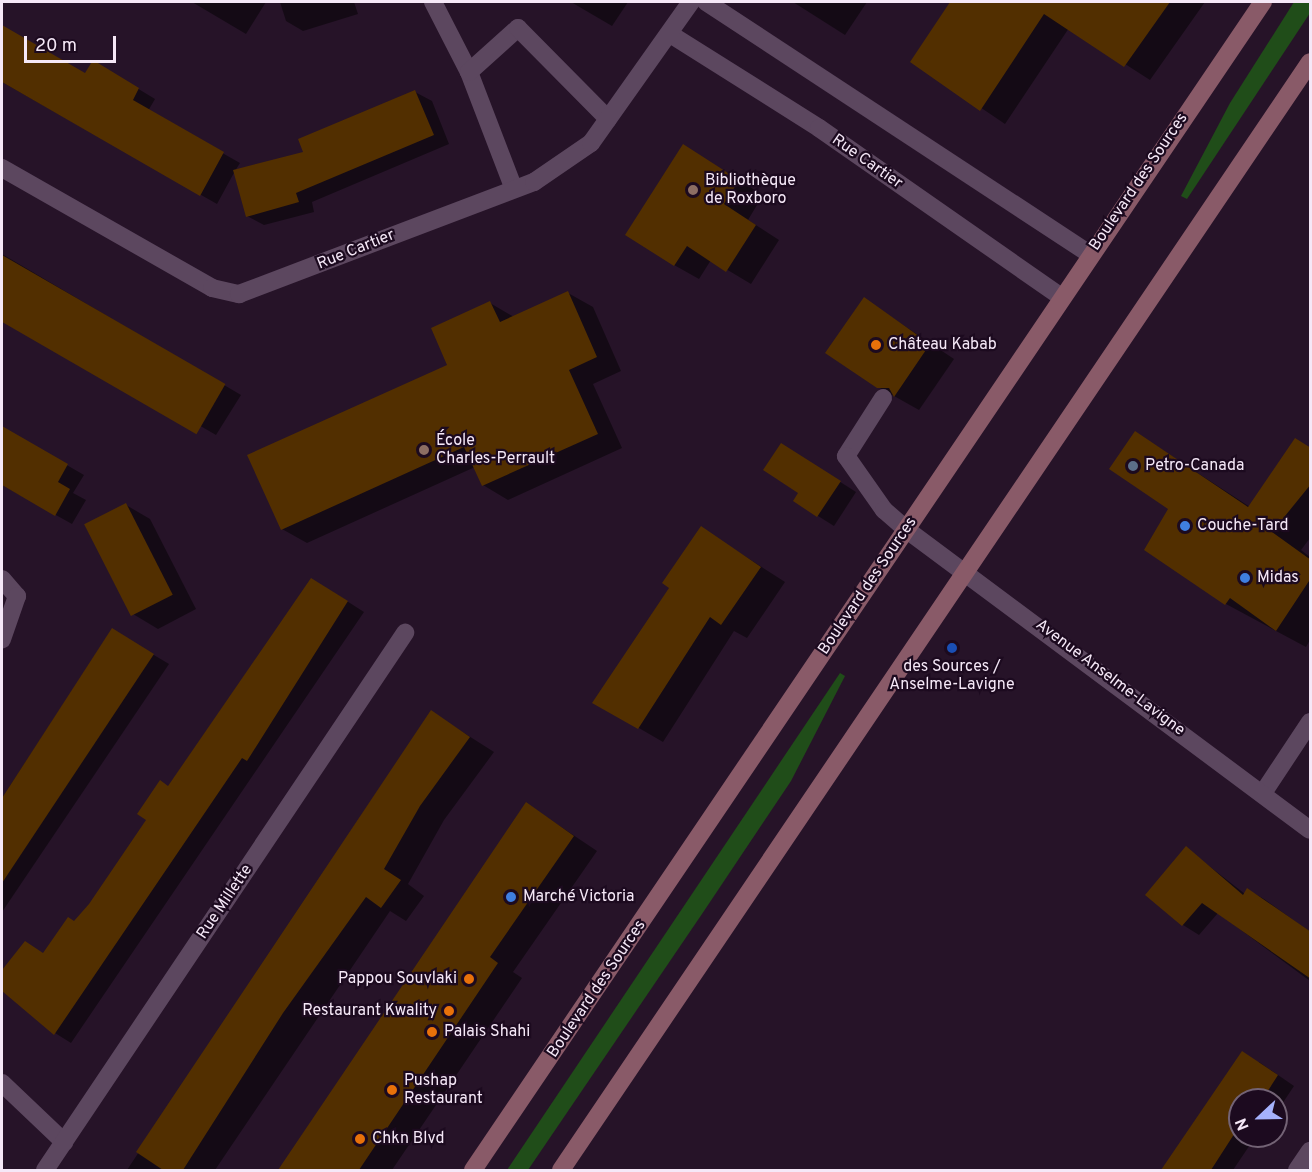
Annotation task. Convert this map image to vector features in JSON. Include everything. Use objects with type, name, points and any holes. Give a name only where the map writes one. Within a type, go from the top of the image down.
[{"type":"main road","name":"Boulevard des Sources","points":[[473,1170],[907,530],[1060,296],[1263,2]]},
{"type":"main road","points":[[561,1170],[1311,63]]},
{"type":"street","points":[[433,2],[468,72],[514,189]]},
{"type":"street","name":"Rue Cartier","points":[[2,168],[212,288],[239,294],[514,189],[591,143],[691,2]]},
{"type":"street","points":[[706,2],[1089,254]]},
{"type":"street","points":[[468,72],[518,28],[608,119]]},
{"type":"street","name":"Rue Cartier","points":[[670,34],[819,128],[1060,296]]},
{"type":"street","name":"Avenue Anselme-Lavigne","points":[[883,398],[846,456],[884,510],[907,530],[967,571],[1311,831]]},
{"type":"street","points":[[2,579],[17,596],[2,639]]},
{"type":"street","name":"Rue Millette","points":[[45,1170],[405,633]]},
{"type":"street","points":[[1263,793],[1311,722]]},
{"type":"street","points":[[2,1083],[64,1142]]},
{"type":"street","points":[[1297,1170],[1311,1151]]},
{"type":"green space","points":[[1294,2],[1310,2],[1310,13],[1187,199],[1181,196],[1230,103]]},
{"type":"green space","points":[[840,673],[845,676],[791,781],[704,911],[528,1170],[507,1170]]},
{"type":"building","points":[[950,2],[1170,2],[1124,67],[1044,14],[980,111],[910,62]]},
{"type":"building","points":[[2,25],[85,73],[93,60],[139,88],[133,100],[224,152],[200,196],[2,82]]},
{"type":"building","points":[[415,90],[434,135],[296,193],[299,202],[246,217],[233,170],[303,152],[298,139]]},
{"type":"building","points":[[683,144],[739,180],[724,204],[756,225],[726,272],[687,246],[674,266],[625,235]]},
{"type":"building","points":[[2,255],[225,384],[196,434],[2,322]]},
{"type":"building","points":[[568,291],[597,357],[569,370],[598,434],[482,486],[464,447],[281,530],[247,455],[447,365],[431,328],[490,301],[500,322]]},
{"type":"building","points":[[864,297],[930,344],[894,397],[889,388],[877,388],[825,353]]},
{"type":"building","points":[[2,426],[68,464],[58,482],[70,489],[55,516],[2,485]]},
{"type":"building","points":[[1135,431],[1248,507],[1295,438],[1311,448],[1311,484],[1272,532],[1311,560],[1311,578],[1276,631],[1230,598],[1225,605],[1144,550],[1168,509],[1109,469]]},
{"type":"building","points":[[781,443],[841,481],[817,517],[793,501],[798,493],[763,470]]},
{"type":"building","points":[[126,503],[173,595],[131,616],[84,524]]},
{"type":"building","points":[[701,526],[761,567],[721,625],[710,617],[638,729],[592,703],[669,588],[662,583]]},
{"type":"building","points":[[311,578],[348,601],[247,761],[242,758],[54,1035],[2,991],[2,970],[25,941],[43,953],[68,917],[74,921],[89,904],[146,820],[137,814],[160,780],[168,786]]},
{"type":"building","points":[[112,628],[154,654],[2,883],[2,798]]},
{"type":"building","points":[[431,710],[470,737],[420,806],[384,869],[401,880],[381,908],[366,897],[283,1013],[183,1170],[163,1170],[136,1152]]},
{"type":"building","points":[[526,802],[574,836],[490,957],[498,963],[359,1170],[278,1170]]},
{"type":"building","points":[[1186,846],[1243,895],[1247,888],[1311,932],[1311,979],[1202,903],[1182,926],[1145,895]]},
{"type":"building","points":[[1242,1051],[1278,1075],[1270,1088],[1228,1088],[1228,1144],[1211,1170],[1161,1170]]},
{"type":"place","name":"Bibliothèque de Roxboro","points":[[693,190]]},
{"type":"place","name":"Château Kabab","points":[[876,345]]},
{"type":"place","name":"École Charles-Perrault","points":[[424,450]]},
{"type":"place","name":"Petro-Canada","points":[[1133,466]]},
{"type":"place","name":"Couche-Tard","points":[[1185,526]]},
{"type":"place","name":"Midas","points":[[1245,578]]},
{"type":"place","name":"des Sources / Anselme-Lavigne","points":[[952,648]]},
{"type":"place","name":"Marché Victoria","points":[[511,897]]},
{"type":"place","name":"Pappou Souvlaki","points":[[469,979]]},
{"type":"place","name":"Restaurant Kwality","points":[[449,1011]]},
{"type":"place","name":"Palais Shahi","points":[[432,1032]]},
{"type":"place","name":"Pushap Restaurant","points":[[392,1090]]},
{"type":"place","name":"Chkn Blvd","points":[[360,1139]]}]
